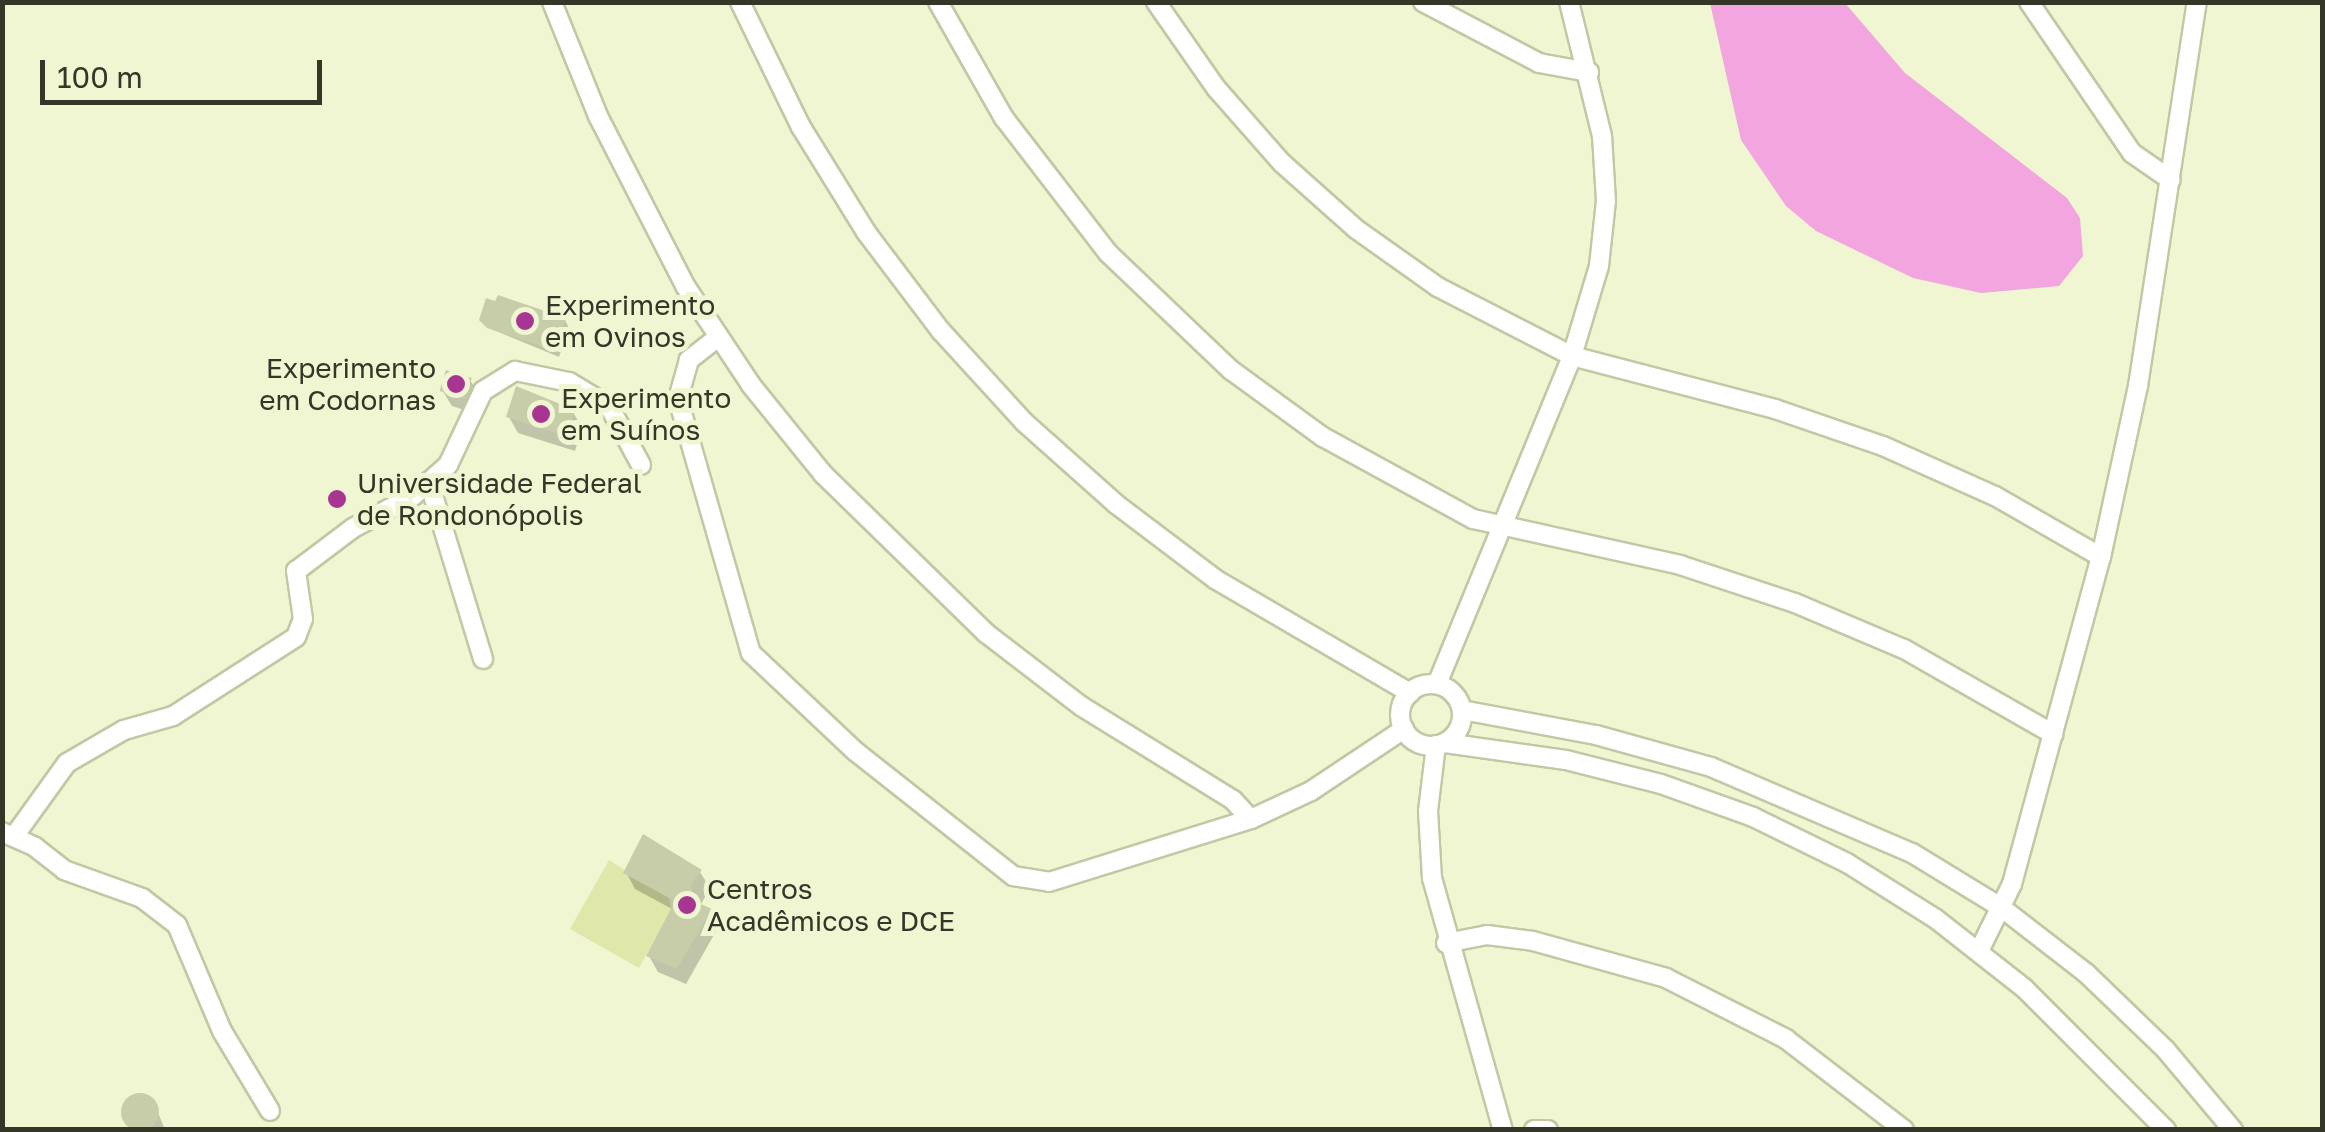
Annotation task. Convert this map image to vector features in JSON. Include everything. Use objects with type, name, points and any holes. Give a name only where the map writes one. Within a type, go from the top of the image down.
[{"type":"street","points":[[552,2],[629,181],[718,338],[823,474],[943,596],[1081,706],[1233,800],[1251,819]]},
{"type":"street","points":[[740,2],[801,127],[866,232],[940,331],[1024,422],[1164,543],[1267,612],[1410,693]]},
{"type":"street","points":[[938,2],[1036,165],[1108,252],[1188,333],[1323,437],[1422,494],[1501,528],[1680,565],[1795,602],[1904,650],[2053,734]]},
{"type":"street","points":[[1156,2],[1248,126],[1331,208],[1438,287],[1572,356],[1775,408],[1883,446],[1995,496],[2101,557]]},
{"type":"street","points":[[1423,2],[1538,62],[1588,72]]},
{"type":"street","points":[[1436,684],[1572,356],[1599,266],[1606,201],[1602,136],[1569,2]]},
{"type":"street","points":[[2029,2],[2132,153],[2171,180]]},
{"type":"street","points":[[1978,951],[2002,908],[2101,557],[2171,180],[2197,2]]},
{"type":"street","points":[[718,338],[689,360],[678,398],[750,653],[855,751],[961,837],[1030,882],[1049,882],[1251,819],[1311,791],[1404,728]]},
{"type":"street","points":[[270,1111],[222,1031],[177,925],[142,898],[64,870],[9,834],[67,763],[124,730],[173,716],[296,637],[303,619],[296,571],[429,482],[448,465],[483,391],[515,371],[569,382],[609,406],[641,465]]},
{"type":"street","points":[[429,482],[483,660]]},
{"type":"street","points":[[1502,1130],[1446,942],[1429,844],[1441,744],[1459,729],[1462,710],[1454,693],[1436,684],[1410,693],[1401,710],[1404,728],[1417,742],[1441,744],[1566,760],[1708,800],[1847,863],[1978,951],[2069,1028],[2166,1130]]},
{"type":"street","points":[[1462,710],[1654,750],[1768,787],[1896,845],[2002,908],[2127,1011],[2233,1130]]},
{"type":"street","points":[[1446,942],[1487,935],[1532,941],[1666,978],[1786,1039],[1904,1130]]},
{"type":"street","points":[[1534,1130],[1548,1130]]},
{"type":"green space","points":[[609,860],[669,898],[671,909],[639,968],[570,929]]},
{"type":"shaded area","points":[[1710,3],[1845,3],[1905,73],[2067,198],[2080,218],[2083,256],[2059,286],[1981,293],[1913,278],[1816,231],[1786,206],[1741,140]]},
{"type":"building","name":"Experimento em Ovinos","points":[[498,295],[566,318],[555,351],[487,328],[479,320],[486,298],[495,301]]},
{"type":"building","name":"Experimento em Codornas","points":[[446,370],[472,378],[465,399],[440,391]]},
{"type":"building","name":"Experimento em Suínos","points":[[516,386],[575,410],[566,436],[506,417]]},
{"type":"building","name":"Centros Acadêmicos e DCE","points":[[643,834],[702,870],[691,884],[694,901],[712,909],[677,969],[646,956],[675,901],[623,873]]},
{"type":"building","points":[[140,1093],[154,1098],[159,1112],[154,1126],[140,1131],[126,1126],[121,1112],[126,1098]]},
{"type":"place","name":"Experimento em Ovinos","points":[[525,321]]},
{"type":"place","name":"Experimento em Codornas","points":[[456,384]]},
{"type":"place","name":"Experimento em Suínos","points":[[541,414]]},
{"type":"place","name":"Universidade Federal de Rondonópolis","points":[[337,499]]},
{"type":"place","name":"Centros Acadêmicos e DCE","points":[[687,905]]}]
